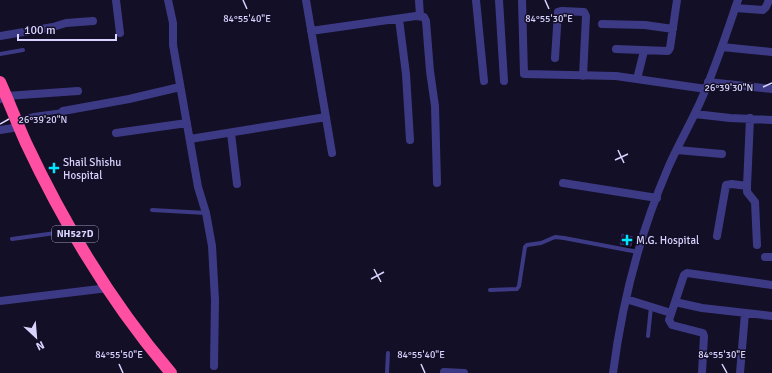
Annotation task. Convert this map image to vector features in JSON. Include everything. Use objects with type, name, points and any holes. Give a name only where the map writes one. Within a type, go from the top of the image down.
[{"type":"highway","name":"NH527D","points":[[0,82],[3,97],[18,124],[40,171],[73,231],[108,288],[171,373]]},
{"type":"street","points":[[116,0],[120,33]]},
{"type":"street","points":[[168,0],[173,23],[173,45],[180,87],[198,186],[206,213],[212,246],[215,300],[214,366]]},
{"type":"street","points":[[306,0],[332,153]]},
{"type":"street","points":[[419,0],[420,16]]},
{"type":"street","points":[[476,0],[484,81]]},
{"type":"street","points":[[499,0],[504,80]]},
{"type":"street","points":[[522,0],[524,74],[616,76],[707,86],[772,89]]},
{"type":"street","points":[[616,49],[668,51],[670,48],[677,0]]},
{"type":"street","points":[[763,10],[769,0]]},
{"type":"street","points":[[613,373],[617,339],[630,279],[638,252],[668,168],[707,86],[737,4],[757,10],[772,10]]},
{"type":"street","points":[[555,58],[558,12],[584,12],[586,16],[583,76]]},
{"type":"street","points":[[311,31],[420,16],[424,17],[426,22],[430,71],[435,106],[437,183]]},
{"type":"street","points":[[399,19],[406,74],[410,140]]},
{"type":"street","points":[[0,36],[53,27],[64,23],[93,21]]},
{"type":"street","points":[[602,24],[645,25],[672,29]]},
{"type":"street","points":[[722,47],[772,52]]},
{"type":"street","points":[[637,79],[644,50]]},
{"type":"street","points":[[63,111],[114,102],[180,87]]},
{"type":"street","points":[[3,97],[78,91]]},
{"type":"street","points":[[695,114],[772,120]]},
{"type":"street","points":[[190,139],[326,117]]},
{"type":"street","points":[[750,118],[747,186],[748,192],[755,202],[757,245]]},
{"type":"street","points":[[116,134],[187,123]]},
{"type":"street","points":[[0,130],[18,124]]},
{"type":"street","points":[[231,133],[237,184]]},
{"type":"street","points":[[677,150],[722,154]]},
{"type":"street","points":[[563,183],[657,198]]},
{"type":"street","points":[[717,236],[726,186],[732,184],[747,186]]},
{"type":"street","points":[[702,373],[704,334],[702,332],[671,324],[669,320],[684,275],[687,273],[772,285]]},
{"type":"street","points":[[0,301],[108,288]]},
{"type":"street","points":[[626,299],[671,313]]},
{"type":"street","points":[[675,302],[702,308],[772,316]]},
{"type":"street","points":[[740,373],[745,313]]},
{"type":"street","points":[[444,372],[464,373]]},
{"type":"lane","points":[[0,54],[23,50]]},
{"type":"lane","points":[[18,124],[34,115],[63,111]]},
{"type":"lane","points":[[152,210],[206,213]]},
{"type":"lane","points":[[12,239],[73,231]]},
{"type":"lane","points":[[490,290],[517,289],[524,247],[527,245],[541,243],[555,237],[638,252]]},
{"type":"lane","points":[[648,336],[651,306]]},
{"type":"lane","points":[[387,373],[388,353]]},
{"type":"building","points":[[622,234],[633,237],[631,246],[620,244]]},
{"type":"place","name":"Shail Shishu Hospital","points":[[54,168]]},
{"type":"place","name":"M.G. Hospital","points":[[627,240]]}]
